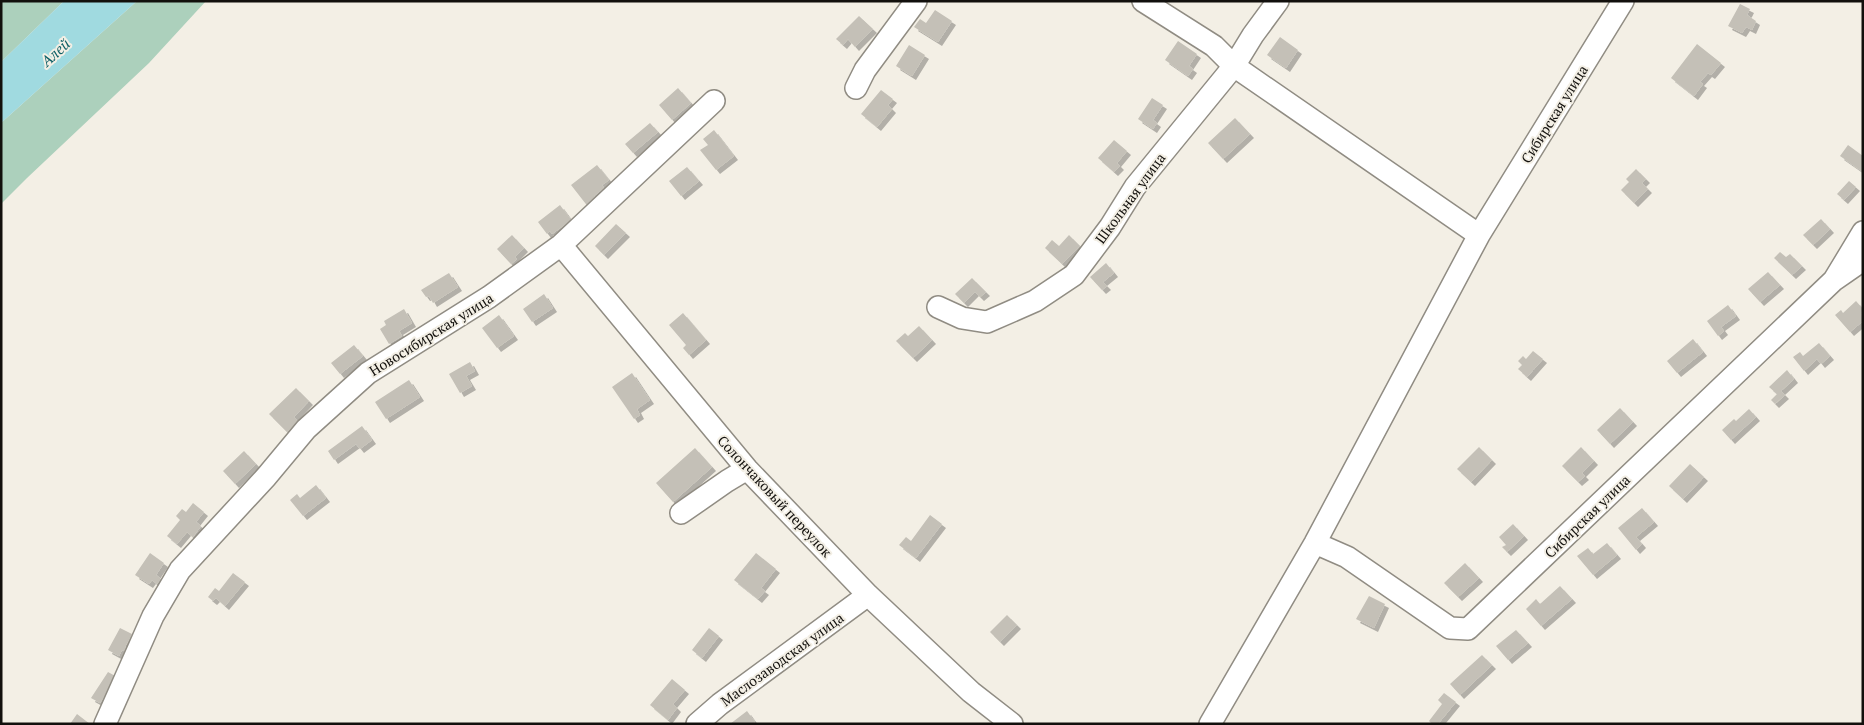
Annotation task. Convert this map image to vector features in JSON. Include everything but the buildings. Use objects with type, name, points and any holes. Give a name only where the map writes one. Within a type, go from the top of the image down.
[{"type":"street","points":[[856,88],[865,70],[916,1]]},
{"type":"street","points":[[1143,1],[1214,46],[1234,66],[1479,235]]},
{"type":"street","name":"Школьная улица","points":[[938,307],[962,318],[987,322],[1035,301],[1074,275],[1110,226],[1135,187],[1234,66],[1253,35],[1278,1]]},
{"type":"street","name":"Сибирская улица","points":[[1210,724],[1315,543],[1479,235],[1623,1]]},
{"type":"street","name":"Новосибирская улица","points":[[105,724],[153,616],[180,570],[266,477],[306,429],[368,372],[489,297],[561,246],[714,101]]},
{"type":"street","name":"Сибирская улица","points":[[1834,280],[1863,232]]},
{"type":"street","name":"Солончаковый переулок","points":[[561,246],[747,469],[868,595],[971,692],[1012,724]]},
{"type":"street","name":"Сибирская улица","points":[[1315,543],[1348,557],[1450,628],[1468,629],[1834,280],[1863,260]]},
{"type":"street","points":[[681,513],[747,469]]},
{"type":"street","name":"Маслозаводская улица","points":[[697,724],[720,704],[868,595]]},
{"type":"green space","points":[[1,1],[64,1],[1,62]]},
{"type":"green space","points":[[137,1],[206,1],[149,63],[1,204],[1,123]]},
{"type":"water","name":"Алей","points":[[64,1],[137,1],[1,123],[1,62]]}]
